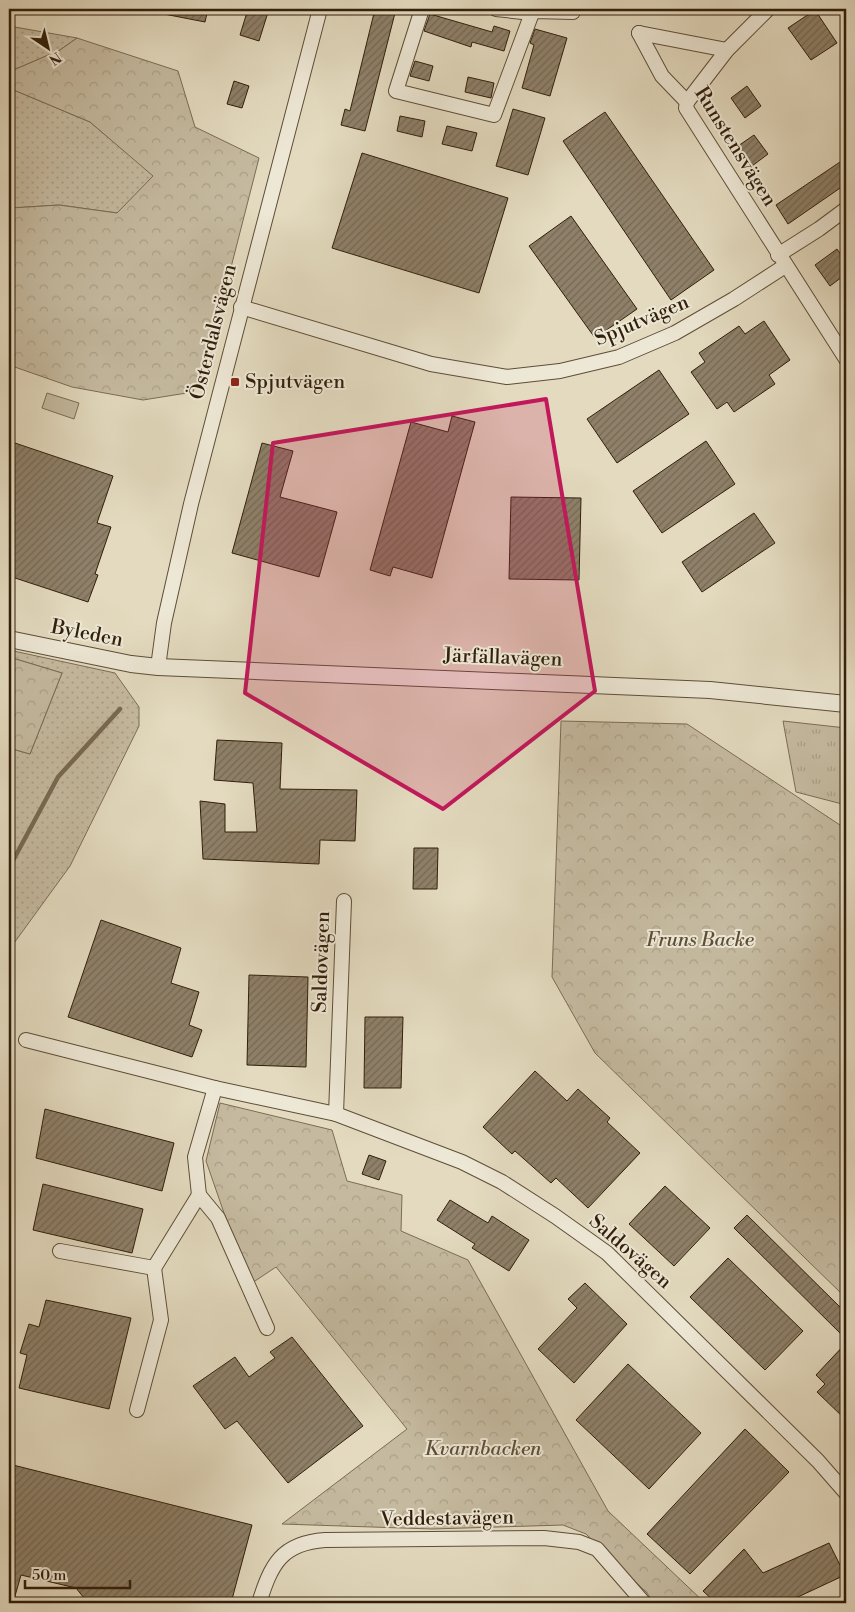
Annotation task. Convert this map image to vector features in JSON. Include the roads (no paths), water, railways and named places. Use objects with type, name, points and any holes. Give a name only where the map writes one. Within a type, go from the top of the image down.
[{"type":"street","name":"Österdalsvägen","points":[[158,667],[164,623],[241,306],[320,9]]},
{"type":"street","points":[[422,9],[396,92],[494,115],[532,13]]},
{"type":"street","points":[[496,9],[532,13],[573,12]]},
{"type":"street","points":[[687,102],[727,50],[768,9]]},
{"type":"street","name":"Runstensvägen","points":[[727,50],[639,32],[662,76],[687,102],[686,108],[846,359]]},
{"type":"street","name":"Spjutvägen","points":[[241,306],[432,364],[507,377],[560,371],[619,357],[675,333],[734,299],[846,209]]},
{"type":"street","name":"Byleden","points":[[9,639],[121,662],[158,667]]},
{"type":"street","name":"Järfällavägen","points":[[158,667],[710,690],[846,704]]},
{"type":"street","name":"Saldovägen","points":[[336,1114],[344,901]]},
{"type":"street","name":"Saldovägen","points":[[26,1040],[215,1088],[336,1114],[394,1134],[470,1166],[502,1182],[555,1216],[607,1253],[818,1461],[846,1493]]},
{"type":"street","points":[[215,1088],[196,1157],[199,1195],[218,1218],[267,1328]]},
{"type":"street","points":[[137,1410],[161,1320],[154,1268],[199,1195]]},
{"type":"street","points":[[60,1250],[154,1268]]},
{"type":"street","name":"Veddestavägen","points":[[259,1603],[267,1578],[276,1561],[286,1551],[302,1544],[325,1540],[544,1538],[579,1542],[597,1549],[644,1603]]},
{"type":"waterway","points":[[9,868],[58,777],[120,709]]},
{"type":"place","name":"Spjutvägen","points":[[235,382]]},
{"type":"park label","name":"Fruns Backe","points":[[700,940]]},
{"type":"park label","name":"Kvarnbacken","points":[[483,1449]]}]
